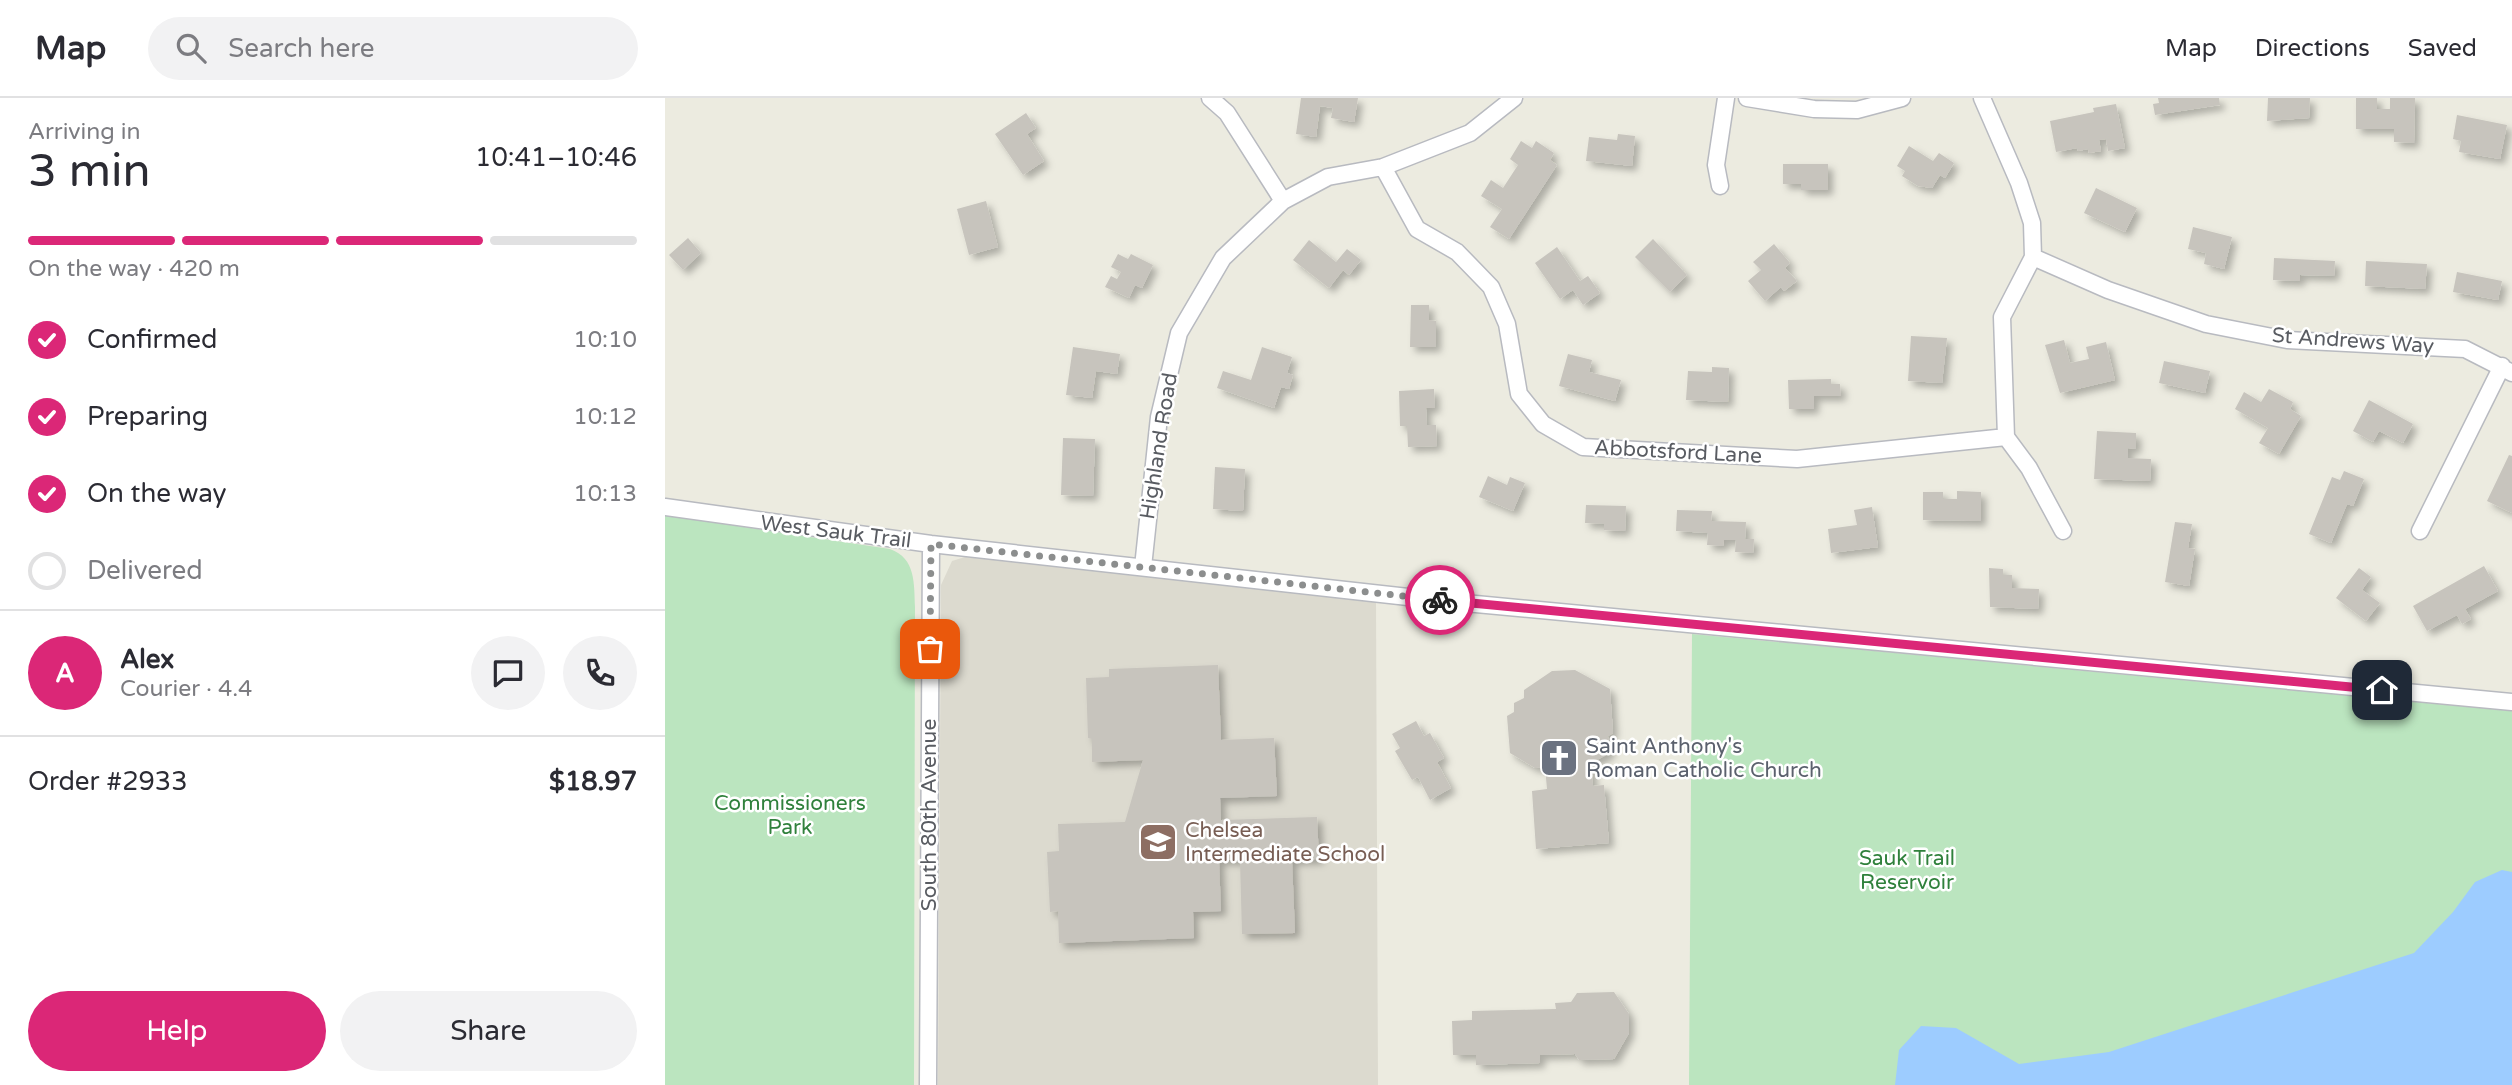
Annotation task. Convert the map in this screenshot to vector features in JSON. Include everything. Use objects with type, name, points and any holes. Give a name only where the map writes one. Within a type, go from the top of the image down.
[{"type":"street","points":[[1210,98],[1227,113],[1283,201]]},
{"type":"street","name":"Highland Road","points":[[1143,567],[1160,417],[1179,333],[1223,258],[1283,201],[1328,177],[1383,167],[1470,133],[1514,98]]},
{"type":"street","points":[[1720,186],[1716,165],[1726,98]]},
{"type":"street","points":[[1747,98],[1814,109],[1857,110],[1902,98]]},
{"type":"street","points":[[1982,98],[2019,183],[2032,223],[2033,257],[2003,317],[2006,437],[2029,468],[2063,531]]},
{"type":"street","name":"Abbotsford Lane","points":[[1383,167],[1417,229],[1458,252],[1491,287],[1507,324],[1519,394],[1543,424],[1583,447],[1797,459],[2006,437]]},
{"type":"street","name":"St Andrews Way","points":[[2033,257],[2108,290],[2206,324],[2287,340],[2465,349],[2507,370]]},
{"type":"street","points":[[2420,531],[2507,370]]},
{"type":"street","name":"West Sauk Trail","points":[[665,508],[931,544],[1444,601],[2512,702]]},
{"type":"street","name":"South 80th Avenue","points":[[928,1085],[931,544]]},
{"type":"shaded area","name":"Chelsea Intermediate School","points":[[965,557],[1376,600],[1378,1085],[938,1085],[941,585],[952,561]]},
{"type":"green space","name":"Commissioners Park","points":[[665,515],[890,549],[909,565],[914,581],[915,607],[914,1085],[665,1085]]},
{"type":"green space","name":"Sauk Trail Reservoir","points":[[1692,634],[2512,711],[2512,1085],[1689,1085]]},
{"type":"water","points":[[2502,870],[2512,872],[2512,1085],[1895,1085],[1899,1050],[1921,1026],[1956,1028],[2019,1064],[2109,1052],[2414,953],[2453,912],[2475,882]]},
{"type":"building","points":[[1301,98],[1358,98],[1354,122],[1331,118],[1333,108],[1320,106],[1316,137],[1296,134]]},
{"type":"building","points":[[2158,98],[2219,98],[2220,105],[2155,115],[2153,104],[2159,103]]},
{"type":"building","points":[[2268,98],[2310,98],[2309,118],[2267,121]]},
{"type":"building","points":[[2356,98],[2377,98],[2377,109],[2390,109],[2390,98],[2415,98],[2414,143],[2394,142],[2394,129],[2356,129]]},
{"type":"building","points":[[2116,104],[2125,148],[2108,151],[2106,139],[2099,140],[2101,151],[2089,153],[2088,149],[2078,151],[2077,148],[2056,152],[2050,121],[2094,112],[2093,108]]},
{"type":"building","points":[[1026,113],[1036,128],[1027,134],[1044,161],[1023,175],[995,134]]},
{"type":"building","points":[[2457,115],[2507,125],[2500,159],[2459,152],[2461,141],[2453,139]]},
{"type":"building","points":[[1618,134],[1635,136],[1632,166],[1586,161],[1589,137],[1617,140]]},
{"type":"building","points":[[1521,141],[1532,148],[1536,141],[1554,153],[1550,160],[1557,165],[1509,239],[1490,227],[1502,209],[1481,196],[1491,180],[1503,188],[1518,165],[1510,159]]},
{"type":"building","points":[[1909,146],[1933,161],[1939,153],[1954,163],[1945,178],[1940,175],[1932,188],[1918,186],[1902,176],[1905,171],[1897,166]]},
{"type":"building","points":[[1783,164],[1828,164],[1828,190],[1801,190],[1801,184],[1783,184]]},
{"type":"building","points":[[2096,188],[2137,208],[2125,232],[2084,213]]},
{"type":"building","points":[[986,201],[998,247],[969,255],[957,209]]},
{"type":"building","points":[[2193,227],[2232,237],[2224,269],[2204,264],[2206,253],[2188,249]]},
{"type":"building","points":[[688,238],[701,253],[683,270],[669,255]]},
{"type":"building","points":[[1653,239],[1687,275],[1670,292],[1635,257]]},
{"type":"building","points":[[1309,240],[1336,262],[1347,249],[1361,260],[1349,275],[1343,270],[1329,288],[1293,260]]},
{"type":"building","points":[[1774,244],[1790,263],[1785,268],[1797,281],[1784,291],[1781,287],[1765,301],[1748,281],[1761,270],[1753,262]]},
{"type":"building","points":[[1557,247],[1580,281],[1588,276],[1600,293],[1583,305],[1573,290],[1560,299],[1535,263]]},
{"type":"building","points":[[1118,254],[1128,259],[1131,254],[1153,265],[1142,288],[1135,285],[1129,298],[1105,287],[1111,276],[1117,279],[1121,272],[1111,267]]},
{"type":"building","points":[[2274,258],[2335,261],[2334,276],[2300,275],[2300,281],[2273,280]]},
{"type":"building","points":[[2366,261],[2427,264],[2425,289],[2365,286]]},
{"type":"building","points":[[2457,272],[2502,281],[2498,300],[2453,292]]},
{"type":"building","points":[[1411,305],[1429,305],[1429,320],[1436,321],[1436,347],[1410,347]]},
{"type":"building","points":[[1911,336],[1947,338],[1942,383],[1908,381]]},
{"type":"building","points":[[2064,340],[2070,363],[2089,359],[2086,347],[2106,342],[2115,380],[2060,393],[2045,345]]},
{"type":"building","points":[[1073,347],[1120,354],[1117,374],[1096,371],[1092,398],[1066,395]]},
{"type":"building","points":[[1262,347],[1292,357],[1287,373],[1293,375],[1289,389],[1281,387],[1274,408],[1217,388],[1223,371],[1251,380]]},
{"type":"building","points":[[1568,354],[1592,360],[1589,372],[1621,380],[1615,401],[1559,386]]},
{"type":"building","points":[[2164,361],[2210,371],[2205,393],[2159,383]]},
{"type":"building","points":[[1712,367],[1729,368],[1728,402],[1686,400],[1688,371],[1712,372]]},
{"type":"building","points":[[1831,379],[1831,384],[1840,384],[1841,396],[1814,396],[1814,409],[1789,409],[1788,380]]},
{"type":"building","points":[[1434,389],[1435,408],[1426,408],[1427,425],[1436,425],[1437,446],[1408,447],[1407,426],[1400,426],[1399,391]]},
{"type":"building","points":[[2269,389],[2293,402],[2290,409],[2301,416],[2279,454],[2259,443],[2268,428],[2235,409],[2244,392],[2261,402]]},
{"type":"building","points":[[2369,400],[2413,424],[2403,443],[2379,431],[2373,442],[2353,431]]},
{"type":"building","points":[[2097,431],[2136,433],[2136,449],[2128,448],[2128,458],[2151,459],[2150,481],[2094,479]]},
{"type":"building","points":[[1063,438],[1095,439],[1093,496],[1061,495]]},
{"type":"building","points":[[2509,455],[2512,456],[2512,513],[2487,501]]},
{"type":"building","points":[[1215,467],[1245,469],[1243,511],[1213,509]]},
{"type":"building","points":[[2344,471],[2364,479],[2353,506],[2347,504],[2331,543],[2309,534],[2332,477],[2340,480]]},
{"type":"building","points":[[1488,476],[1507,485],[1510,477],[1525,483],[1513,511],[1479,497]]},
{"type":"building","points":[[1957,491],[1981,492],[1981,521],[1923,520],[1923,492],[1943,492],[1943,499],[1957,499]]},
{"type":"building","points":[[1586,505],[1626,506],[1625,531],[1604,530],[1604,524],[1585,523]]},
{"type":"building","points":[[1872,507],[1878,547],[1831,553],[1828,529],[1857,525],[1854,510]]},
{"type":"building","points":[[1677,510],[1712,511],[1711,521],[1746,522],[1745,539],[1754,539],[1753,553],[1735,552],[1736,540],[1724,540],[1723,546],[1707,545],[1708,533],[1676,531]]},
{"type":"building","points":[[2175,522],[2192,524],[2188,548],[2195,549],[2189,586],[2165,582]]},
{"type":"building","points":[[2484,566],[2498,591],[2465,609],[2471,619],[2462,624],[2457,615],[2427,631],[2413,606]]},
{"type":"building","points":[[1989,568],[2003,569],[2003,575],[2012,575],[2012,588],[2039,589],[2038,609],[1990,607]]},
{"type":"building","points":[[2359,568],[2371,577],[2362,590],[2380,603],[2366,621],[2336,598]]},
{"type":"building","points":[[1218,665],[1221,740],[1274,738],[1277,796],[1220,798],[1221,820],[1317,817],[1319,859],[1292,860],[1295,933],[1242,934],[1240,860],[1219,860],[1221,911],[1193,912],[1194,938],[1059,943],[1058,911],[1050,912],[1047,852],[1059,851],[1058,824],[1125,822],[1143,760],[1092,762],[1092,739],[1088,738],[1086,678],[1109,677],[1109,669]]},
{"type":"building","name":"Saint Anthony's Roman Catholic Church","points":[[1575,670],[1610,689],[1613,733],[1608,736],[1610,753],[1591,763],[1593,786],[1604,785],[1609,843],[1536,849],[1532,791],[1547,789],[1545,767],[1535,768],[1510,753],[1507,716],[1514,712],[1514,703],[1524,698],[1524,690],[1552,671]]},
{"type":"building","points":[[1416,721],[1424,736],[1430,733],[1444,758],[1437,762],[1451,788],[1430,800],[1418,777],[1412,780],[1395,751],[1400,748],[1392,734]]},
{"type":"building","points":[[1614,992],[1629,1014],[1629,1033],[1614,1059],[1579,1060],[1575,1054],[1540,1055],[1540,1063],[1476,1065],[1476,1055],[1453,1055],[1452,1021],[1472,1020],[1472,1011],[1556,1009],[1555,1003],[1571,1002],[1577,993]]},
{"type":"way so far","points":[[930,649],[931,544],[1440,600]]},
{"type":"place","name":"Saint Anthony's Roman Catholic Church","points":[[1559,758]]},
{"type":"place","name":"Chelsea Intermediate School","points":[[1158,842]]},
{"type":"route","points":[[1440,600],[2382,690]]}]
